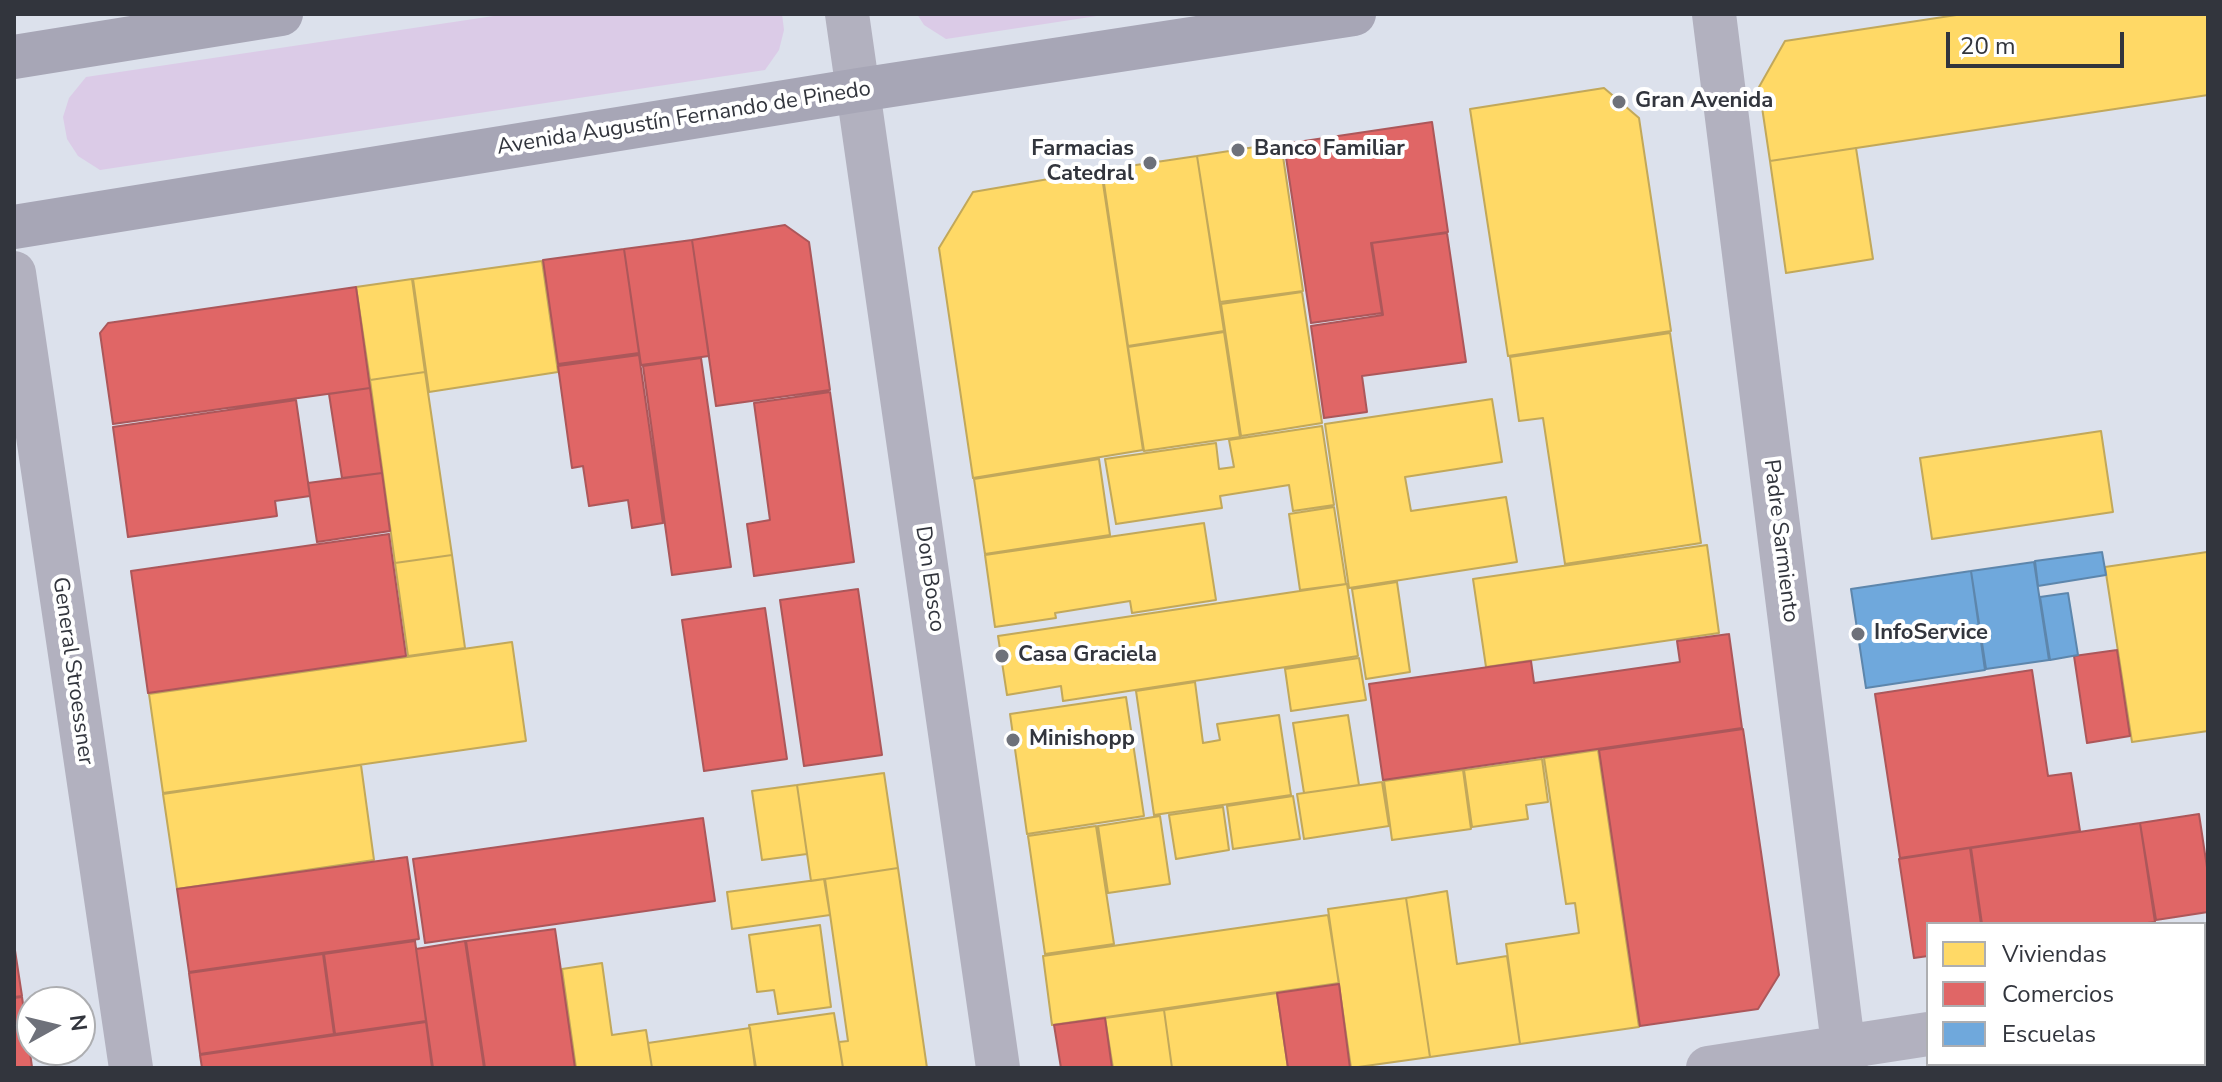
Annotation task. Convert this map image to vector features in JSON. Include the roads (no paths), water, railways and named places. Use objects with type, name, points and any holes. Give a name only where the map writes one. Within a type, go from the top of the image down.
[{"type":"highway","points":[[14,57],[281,14]]},
{"type":"highway","name":"Avenida Augustín Fernando de Pinedo","points":[[14,227],[859,90],[1354,14]]},
{"type":"street","name":"Don Bosco","points":[[847,14],[998,1068]]},
{"type":"street","name":"Padre Sarmiento","points":[[1714,14],[1845,1057]]},
{"type":"street","name":"General Stroessner","points":[[14,273],[131,1068]]},
{"type":"street","points":[[1708,1068],[1845,1057],[1926,1035]]},
{"type":"place","name":"Gran Avenida","points":[[1619,102]]},
{"type":"place","name":"Banco Familiar","points":[[1238,150]]},
{"type":"place","name":"Farmacias Catedral","points":[[1150,163]]},
{"type":"place","name":"InfoService","points":[[1858,634]]},
{"type":"place","name":"Casa Graciela","points":[[1002,656]]},
{"type":"place","name":"Minishopp","points":[[1013,740]]}]
